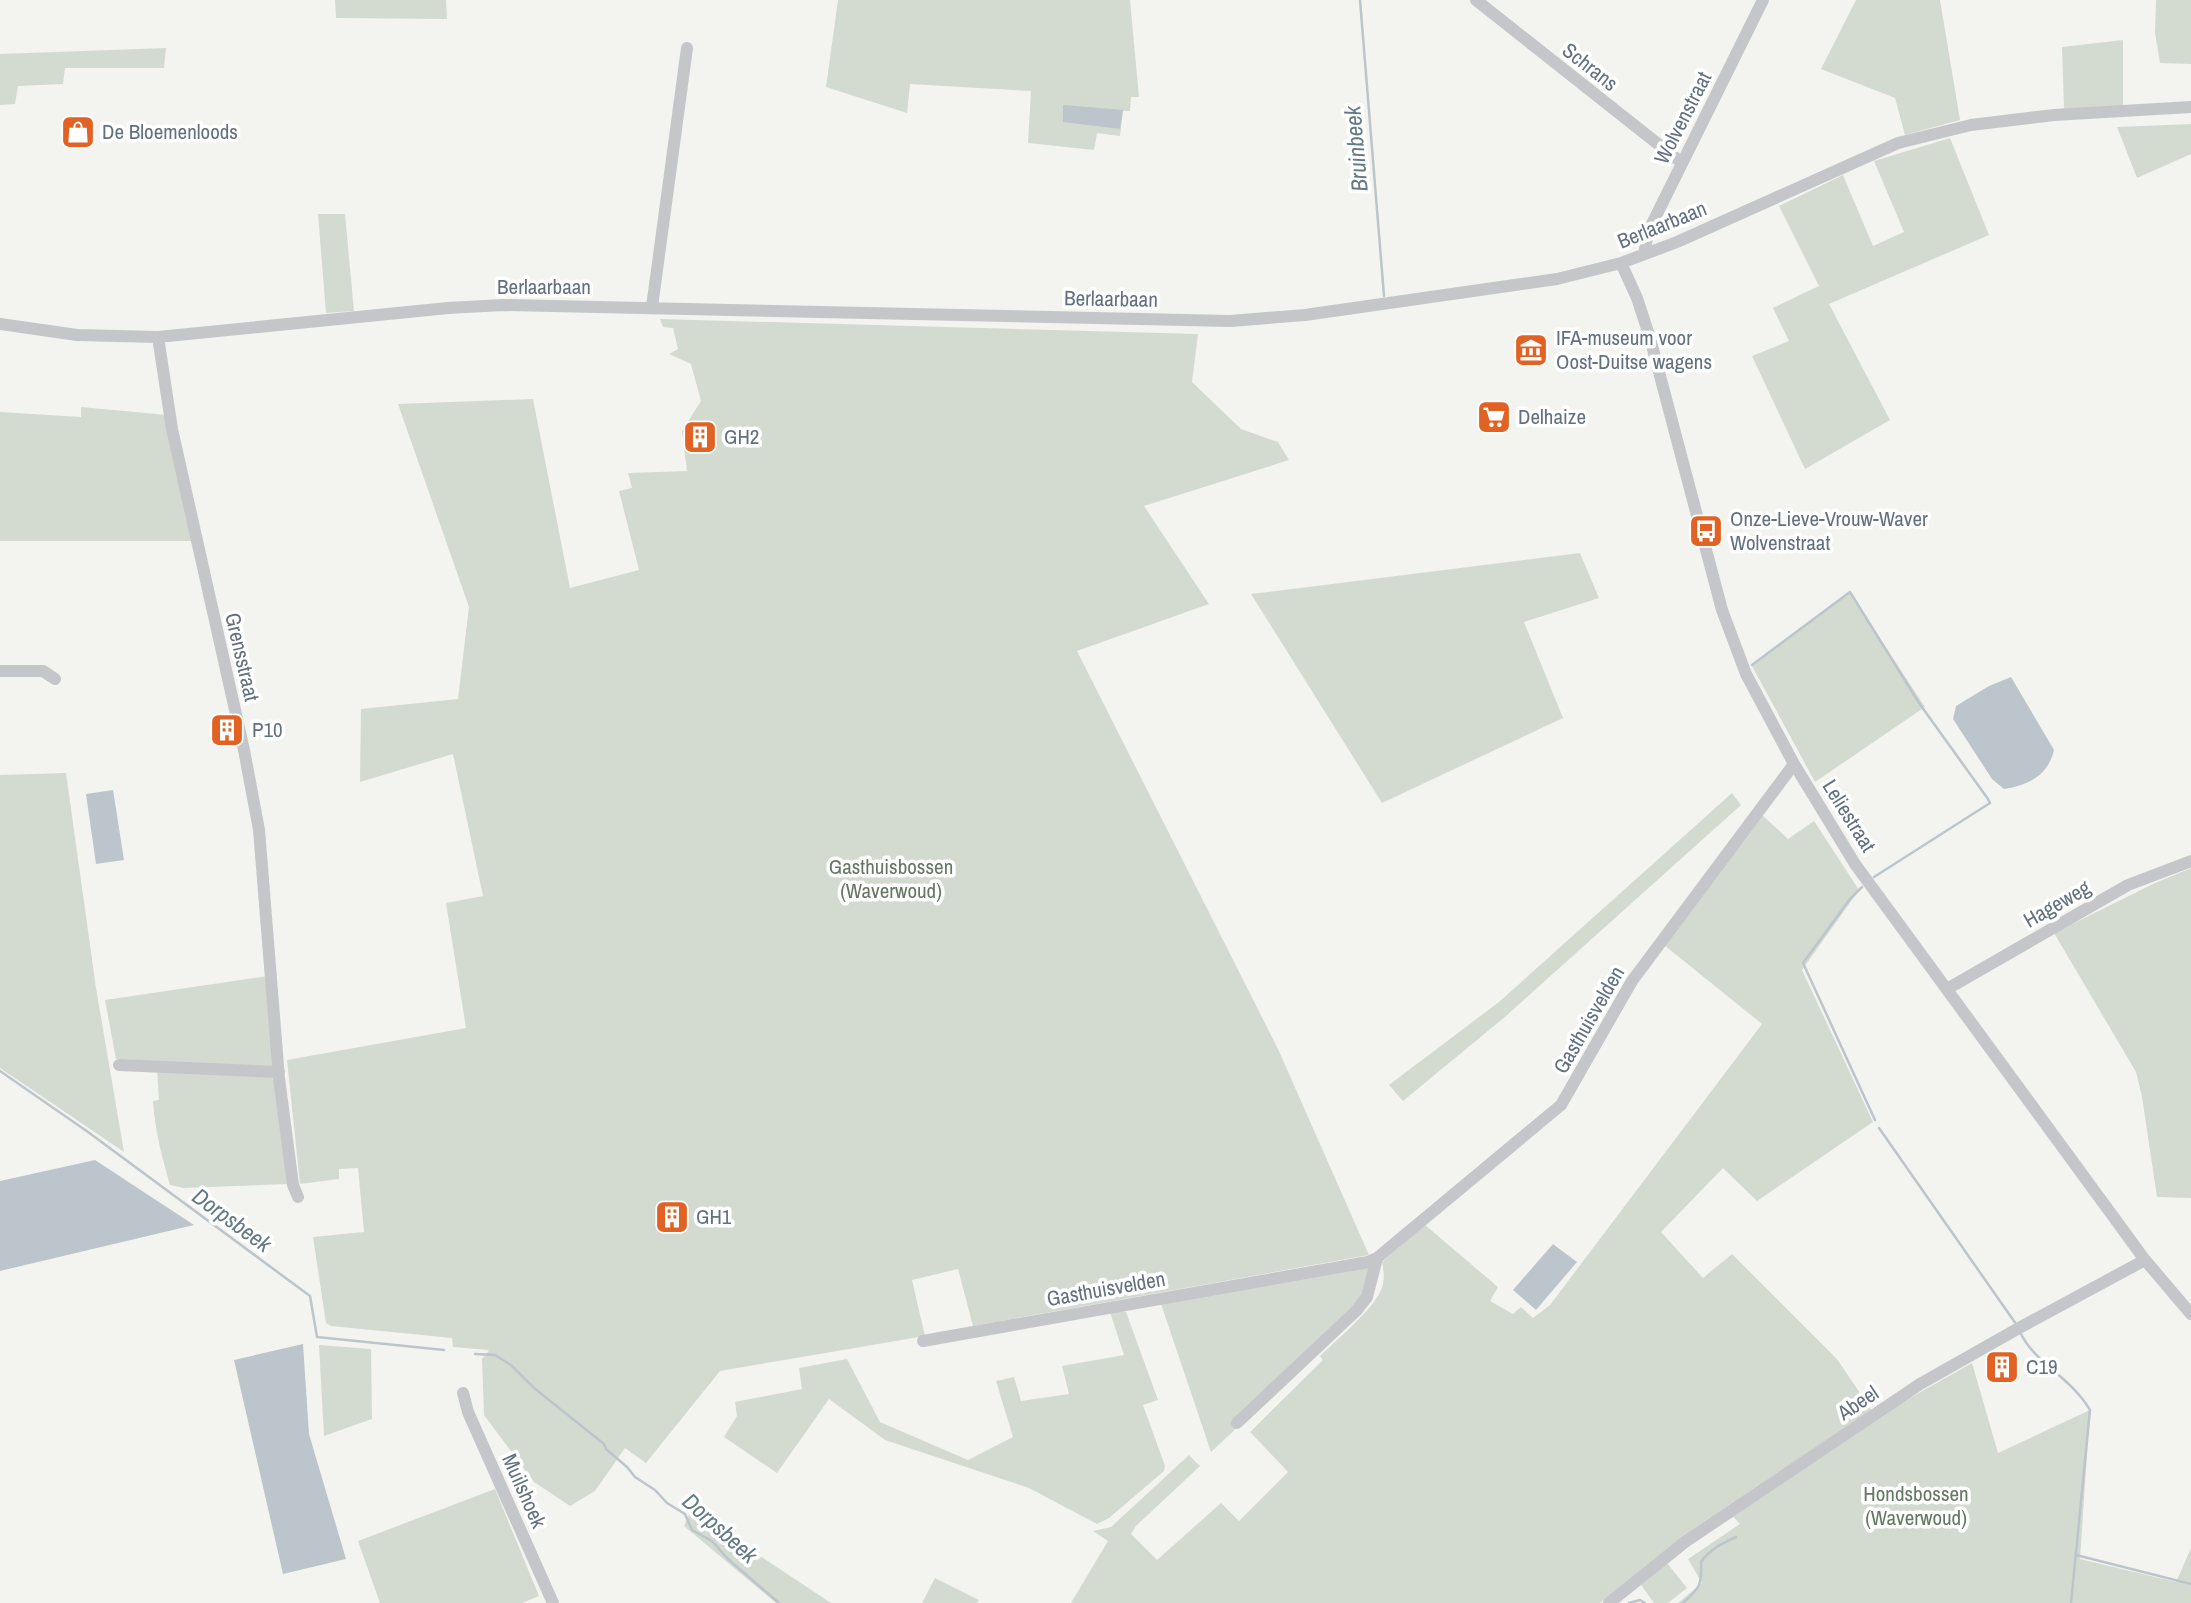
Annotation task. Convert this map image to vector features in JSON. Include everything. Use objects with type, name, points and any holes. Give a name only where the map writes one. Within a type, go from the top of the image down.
[{"type":"street","name":"Schrans","points":[[1476,0],[1682,163]]},
{"type":"street","name":"Wolvenstraat","points":[[1644,254],[1648,232],[1763,0]]},
{"type":"street","points":[[652,307],[687,48]]},
{"type":"street","name":"Berlaarbaan","points":[[0,324],[77,335],[158,337],[503,305],[1230,321],[1305,314],[1520,286],[1621,263],[1677,242],[1898,143],[1971,125],[2054,115],[2191,107]]},
{"type":"street","name":"Leliestraat","points":[[1621,263],[1637,298],[1650,338],[1722,610],[1746,674],[1794,764],[1855,864],[2145,1260],[2191,1314]]},
{"type":"street","name":"Grensstraat","points":[[158,337],[172,429],[244,750],[259,830],[279,1072],[293,1185],[298,1197]]},
{"type":"street","points":[[0,671],[43,671],[55,679]]},
{"type":"street","name":"Gasthuisvelden","points":[[923,1341],[1368,1262],[1377,1258],[1561,1105],[1632,981],[1794,764]]},
{"type":"street","name":"Hageweg","points":[[1947,989],[2128,885],[2191,861]]},
{"type":"street","points":[[119,1065],[279,1072]]},
{"type":"street","points":[[1237,1423],[1356,1311],[1367,1297],[1377,1258]]},
{"type":"street","name":"Abeel","points":[[1609,1603],[1685,1542],[1920,1384],[2145,1260]]},
{"type":"street","name":"Muilshoek","points":[[463,1393],[468,1412],[552,1603]]},
{"type":"green space","points":[[335,0],[446,0],[447,19],[336,18]]},
{"type":"green space","points":[[838,0],[1130,0],[1139,97],[1131,97],[1130,111],[1123,111],[1120,136],[1097,133],[1094,150],[1028,143],[1031,91],[910,84],[907,113],[826,87]]},
{"type":"green space","points":[[1856,0],[1940,0],[1960,120],[1905,135],[1895,98],[1821,69]]},
{"type":"green space","points":[[2156,0],[2191,0],[2191,64],[2160,63],[2155,33]]},
{"type":"green space","points":[[2123,40],[2123,107],[2064,109],[2062,47]]},
{"type":"green space","points":[[166,48],[164,68],[65,68],[63,84],[18,86],[15,104],[0,105],[0,54]]},
{"type":"green space","points":[[2191,124],[2191,154],[2137,178],[2117,127]]},
{"type":"green space","points":[[1950,138],[1989,235],[1829,304],[1890,420],[1805,469],[1752,356],[1789,341],[1773,308],[1819,286],[1779,206],[1843,175],[1873,246],[1904,232],[1874,161]]},
{"type":"green space","points":[[318,214],[345,214],[354,311],[326,313]]},
{"type":"green space","name":"Gasthuisbossen (Waverwoud)","points":[[660,319],[1198,334],[1192,382],[1241,429],[1278,442],[1289,460],[1144,506],[1209,604],[1077,651],[1278,1049],[1369,1255],[973,1326],[958,1269],[912,1280],[925,1336],[720,1371],[646,1463],[625,1448],[595,1491],[570,1506],[534,1482],[484,1415],[482,1359],[489,1350],[453,1347],[452,1338],[331,1326],[326,1323],[313,1237],[364,1232],[358,1168],[339,1169],[339,1179],[300,1184],[287,1060],[466,1028],[446,903],[483,896],[453,754],[360,782],[361,709],[458,699],[469,607],[398,404],[533,399],[570,588],[639,570],[619,491],[632,488],[628,473],[687,471],[682,431],[701,401],[691,364],[669,354],[678,349],[673,328],[663,327]]},
{"type":"green space","points":[[81,407],[167,415],[195,541],[0,541],[0,412],[81,417]]},
{"type":"green space","points":[[1580,553],[1599,598],[1524,622],[1563,718],[1382,803],[1251,594]]},
{"type":"green space","points":[[1850,593],[1925,707],[1815,782],[1752,666]]},
{"type":"green space","points":[[66,773],[96,988],[124,1152],[0,1068],[0,775]]},
{"type":"green space","points":[[1732,793],[1741,805],[1506,1016],[1403,1101],[1389,1085],[1499,1002]]},
{"type":"green space","name":"Hondsbossen (Waverwoud)","points":[[1760,813],[1788,839],[1814,821],[1859,890],[1802,970],[1873,1122],[1757,1201],[1723,1168],[1661,1232],[1703,1278],[1732,1254],[1837,1359],[1876,1417],[1972,1363],[1998,1453],[2090,1410],[2080,1559],[2176,1582],[2191,1548],[2191,1603],[1678,1603],[1702,1583],[1688,1559],[1740,1524],[1726,1509],[1660,1555],[1600,1603],[1071,1603],[1108,1541],[1093,1531],[1111,1527],[1189,1455],[1200,1466],[1136,1526],[1131,1534],[1157,1560],[1221,1503],[1239,1521],[1288,1472],[1250,1432],[1323,1360],[1320,1356],[1370,1307],[1382,1287],[1382,1262],[1425,1225],[1498,1287],[1490,1301],[1513,1314],[1521,1307],[1533,1318],[1550,1305],[1762,1024],[1664,945]]},
{"type":"green space","points":[[2191,868],[2191,1198],[2157,1197],[2136,1072],[2054,933]]},
{"type":"green space","points":[[268,976],[273,1069],[116,1059],[105,1000]]},
{"type":"green space","points":[[157,1070],[275,1077],[288,1184],[184,1188],[170,1185],[154,1112],[153,1101],[159,1100]]},
{"type":"green space","points":[[1371,1265],[1372,1290],[1304,1365],[1211,1452],[1161,1304]]},
{"type":"green space","points":[[1109,1309],[1126,1312],[1158,1400],[1143,1405],[1165,1466],[1164,1471],[1109,1518],[1097,1524],[1029,1488],[885,1440],[829,1399],[777,1473],[724,1437],[737,1416],[735,1402],[802,1389],[799,1368],[847,1359],[880,1422],[968,1460],[1013,1437],[996,1381],[1014,1377],[1021,1401],[1069,1394],[1062,1366],[1124,1355]]},
{"type":"green space","points":[[319,1345],[371,1349],[372,1419],[324,1436]]},
{"type":"green space","points":[[495,1489],[539,1596],[522,1603],[380,1603],[358,1541]]},
{"type":"green space","points":[[691,1510],[831,1603],[776,1603],[684,1526]]},
{"type":"green space","points":[[1667,1563],[1687,1588],[1668,1603],[1654,1603],[1641,1585]]},
{"type":"green space","points":[[935,1578],[979,1600],[977,1603],[922,1603]]},
{"type":"shaded area","points":[[1063,105],[1123,110],[1120,129],[1063,122]]},
{"type":"shaded area","points":[[2011,677],[2054,750],[2047,766],[2036,778],[2004,789],[1992,779],[1953,719],[1956,706],[1989,686]]},
{"type":"shaded area","points":[[113,790],[124,860],[96,864],[86,794]]},
{"type":"shaded area","points":[[95,1160],[194,1225],[0,1271],[0,1181]]},
{"type":"shaded area","points":[[1553,1244],[1577,1262],[1536,1310],[1513,1290]]},
{"type":"shaded area","points":[[303,1344],[309,1434],[346,1559],[283,1574],[234,1360]]},
{"type":"waterway","name":"Bruinbeek","points":[[1360,0],[1384,296]]},
{"type":"waterway","points":[[1752,665],[1850,592],[1919,703],[1988,799],[1990,803],[1874,877]]},
{"type":"waterway","points":[[1862,887],[1850,899],[1803,963],[1875,1120]]},
{"type":"waterway","name":"Dorpsbeek","points":[[0,1071],[88,1132],[310,1296],[317,1337],[444,1350]]},
{"type":"waterway","points":[[1879,1128],[2016,1324]]},
{"type":"waterway","points":[[2020,1332],[2035,1353],[2073,1388],[2090,1410],[2071,1603]]},
{"type":"waterway","name":"Dorpsbeek","points":[[475,1354],[495,1355],[511,1365],[534,1388],[604,1444],[635,1477],[685,1514],[692,1530],[712,1541],[728,1559],[779,1603]]},
{"type":"waterway","points":[[1683,1603],[1699,1585],[1701,1562],[1708,1553],[1736,1537]]},
{"type":"waterway","points":[[2076,1555],[2191,1584]]},
{"type":"waterway","points":[[1629,1603],[1640,1600],[1645,1603]]},
{"type":"place","name":"De Bloemenloods","points":[[78,132]]},
{"type":"place","name":"IFA-museum voor Oost-Duitse wagens","points":[[1531,350]]},
{"type":"place","name":"Delhaize","points":[[1494,417]]},
{"type":"place","name":"GH2","points":[[700,437]]},
{"type":"place","name":"Onze-Lieve-Vrouw-Waver Wolvenstraat","points":[[1706,531]]},
{"type":"place","name":"P10","points":[[227,730]]},
{"type":"place","name":"GH1","points":[[672,1217]]},
{"type":"place","name":"C19","points":[[2002,1367]]}]
